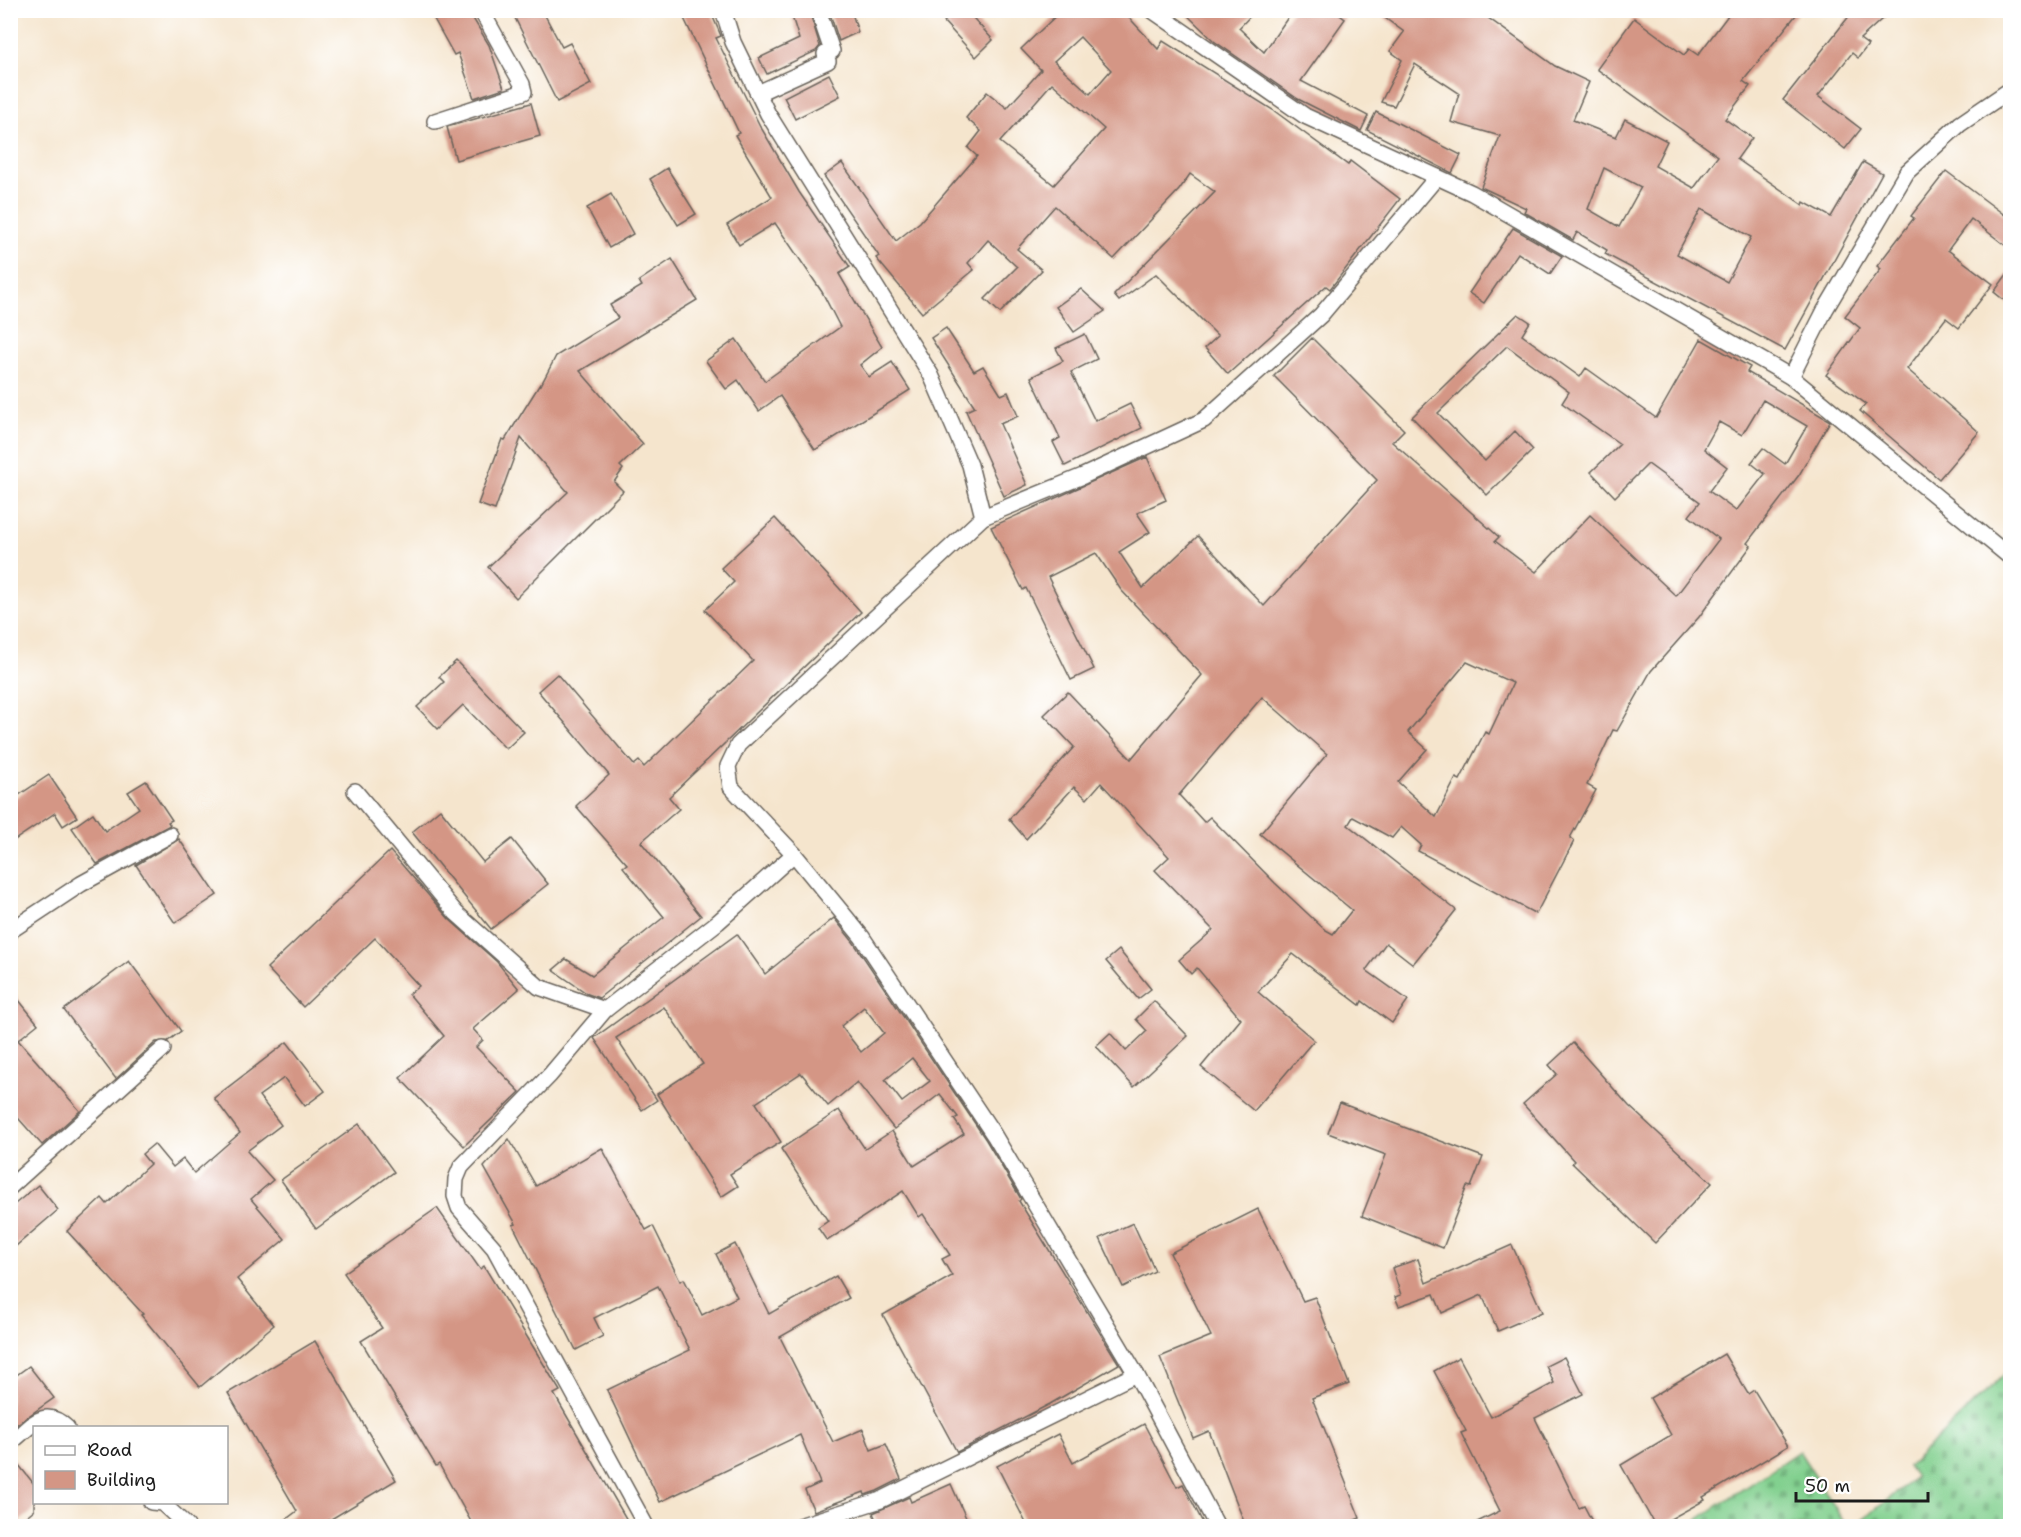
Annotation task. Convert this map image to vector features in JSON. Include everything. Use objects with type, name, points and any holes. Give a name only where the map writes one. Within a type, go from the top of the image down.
[{"type":"street","points":[[435,121],[524,93],[522,84],[481,10]]},
{"type":"street","points":[[723,10],[733,42],[758,93],[931,375],[970,465],[983,517]]},
{"type":"street","points":[[758,93],[828,62],[825,54],[832,51],[818,10]]},
{"type":"street","points":[[1152,10],[1305,116],[1472,193],[1791,377],[2010,557]]},
{"type":"street","points":[[1791,377],[1825,310],[1907,172],[1960,124],[2010,90]]},
{"type":"street","points":[[1218,1527],[1136,1374],[994,1135],[862,937],[794,854],[731,787],[728,766],[738,745],[983,517],[1083,476],[1204,420],[1321,315],[1437,177]]},
{"type":"street","points":[[356,791],[456,913],[530,980],[552,993],[605,1010]]},
{"type":"street","points":[[10,931],[81,884],[170,835]]},
{"type":"street","points":[[646,1527],[494,1248],[459,1208],[455,1196],[456,1179],[461,1167],[550,1075],[605,1010],[718,922],[794,854]]},
{"type":"street","points":[[10,1187],[163,1049]]},
{"type":"street","points":[[799,1527],[881,1500],[1136,1374]]},
{"type":"street","points":[[10,1443],[43,1416],[50,1416],[64,1426]]},
{"type":"street","points":[[163,1504],[187,1527]]},
{"type":"green space","points":[[2010,1369],[2010,1526],[1855,1526],[1916,1477],[1908,1466]]},
{"type":"green space","points":[[1799,1451],[1847,1526],[1688,1526]]},
{"type":"building","points":[[429,10],[468,10],[489,45],[504,88],[474,98],[458,53],[454,55]]},
{"type":"building","points":[[511,10],[542,10],[562,47],[570,43],[591,84],[557,102]]},
{"type":"building","points":[[680,10],[710,10],[721,36],[716,38],[760,126],[799,192],[850,267],[839,274],[882,347],[860,365],[869,377],[892,362],[910,390],[815,450],[780,396],[759,411],[738,380],[726,389],[706,361],[736,339],[765,381],[840,327],[822,292],[775,223],[739,245],[727,225],[772,197],[735,135],[739,133]]},
{"type":"building","points":[[790,10],[809,10],[820,46],[816,51],[767,74],[759,58],[799,39]]},
{"type":"building","points":[[851,10],[858,32],[839,41],[829,11]]},
{"type":"building","points":[[956,10],[966,10],[993,40],[976,57],[944,22]]},
{"type":"building","points":[[1062,10],[1122,10],[1158,49],[1163,41],[1273,110],[1348,165],[1350,161],[1400,199],[1330,289],[1326,286],[1228,374],[1205,348],[1218,336],[1156,274],[1119,301],[1114,295],[1215,192],[1190,174],[1179,190],[1114,259],[1055,206],[1017,249],[1042,270],[1000,313],[985,299],[1017,267],[988,240],[968,263],[974,270],[922,313],[876,258],[879,256],[824,176],[842,163],[896,241],[920,222],[977,156],[968,148],[981,131],[966,118],[987,92],[1007,108],[1041,70],[1021,49]],"holes":[[[1080,37],[1111,70],[1090,94],[1054,61]],[[1052,83],[1104,129],[1054,185],[1000,142]]]},
{"type":"building","points":[[1182,10],[1256,10],[1239,28],[1264,52],[1293,10],[1333,10],[1345,19],[1301,81],[1368,116],[1361,131],[1298,99],[1214,41]]},
{"type":"building","points":[[1374,10],[1477,10],[1555,66],[1589,82],[1573,120],[1616,137],[1625,119],[1667,141],[1655,166],[1694,188],[1718,156],[1597,69],[1634,18],[1684,55],[1689,49],[1698,55],[1732,10],[1800,10],[1743,81],[1750,86],[1725,119],[1752,138],[1737,159],[1803,205],[1804,202],[1831,217],[1863,162],[1882,173],[1785,350],[1605,254],[1607,250],[1577,232],[1573,240],[1524,212],[1526,208],[1481,187],[1500,136],[1451,122],[1459,93],[1415,64],[1394,106],[1381,102],[1402,60],[1390,51],[1404,32]],"holes":[[[1604,168],[1641,187],[1619,227],[1588,209]],[[1701,209],[1751,237],[1727,282],[1677,254]]]},
{"type":"building","points":[[1854,10],[1892,10],[1860,39],[1868,45],[1858,58],[1852,53],[1818,96],[1861,129],[1845,149],[1783,100]]},
{"type":"building","points":[[829,74],[840,96],[795,119],[784,97]]},
{"type":"building","points":[[531,103],[540,136],[456,160],[447,127]]},
{"type":"building","points":[[1376,112],[1461,155],[1452,173],[1367,130]]},
{"type":"building","points":[[667,168],[696,214],[678,225],[650,179]]},
{"type":"building","points":[[1946,171],[2010,219],[2010,249],[1971,219],[1948,250],[1993,284],[1959,328],[1946,318],[1907,369],[1979,432],[1939,479],[1860,411],[1866,404],[1826,375],[1860,328],[1845,316],[1881,269],[1877,266],[1914,218],[1911,216]]},
{"type":"building","points":[[611,194],[633,234],[609,248],[587,208]]},
{"type":"building","points":[[1513,228],[1562,256],[1550,274],[1518,253],[1484,303],[1469,293]]},
{"type":"building","points":[[672,259],[697,300],[580,371],[643,444],[620,466],[623,469],[614,482],[623,491],[516,598],[488,567],[568,492],[521,438],[495,510],[478,504],[502,439],[505,440],[541,385],[556,356],[618,318],[610,305],[642,286],[639,281]]},
{"type":"building","points":[[2010,270],[2010,305],[1994,292]]},
{"type":"building","points":[[1081,289],[1105,311],[1074,332],[1056,307]]},
{"type":"building","points":[[1518,314],[1530,322],[1522,335],[1580,377],[1586,368],[1656,418],[1701,339],[1750,367],[1747,372],[1830,421],[1799,475],[1747,543],[1751,546],[1699,617],[1651,671],[1617,731],[1613,730],[1587,785],[1596,790],[1570,838],[1574,841],[1536,914],[1418,851],[1421,845],[1401,827],[1392,838],[1353,817],[1348,825],[1456,910],[1413,964],[1386,943],[1366,970],[1408,1000],[1392,1023],[1362,1001],[1360,1005],[1293,954],[1258,992],[1314,1040],[1254,1111],[1201,1067],[1241,1019],[1197,968],[1191,974],[1179,960],[1213,930],[1155,870],[1169,857],[1101,783],[1087,799],[1074,787],[1026,839],[1009,819],[1074,747],[1044,715],[1068,692],[1131,759],[1202,675],[1121,590],[1096,553],[1048,577],[1094,669],[1071,680],[1026,588],[1023,590],[991,527],[1147,457],[1166,500],[1137,513],[1150,532],[1119,552],[1143,588],[1198,536],[1264,606],[1377,480],[1274,376],[1312,338],[1404,430],[1392,442],[1499,537],[1495,541],[1536,572],[1590,515],[1676,596],[1719,539],[1689,516],[1700,502],[1648,464],[1615,497],[1591,472],[1620,444],[1562,403],[1569,392],[1507,346],[1438,413],[1485,461],[1515,431],[1533,450],[1487,495],[1412,417]],"holes":[[[1763,400],[1807,426],[1785,464],[1763,448],[1751,463],[1765,474],[1736,511],[1709,491],[1727,467],[1704,449],[1719,422],[1742,435]],[[1467,662],[1513,683],[1489,734],[1485,732],[1460,780],[1456,778],[1436,817],[1398,782],[1427,749],[1408,732]],[[1262,697],[1327,754],[1260,834],[1352,910],[1333,934],[1324,929],[1210,817],[1204,822],[1179,795]]]},
{"type":"building","points":[[946,328],[974,371],[983,366],[1001,395],[1008,392],[1018,416],[1000,424],[1027,485],[1004,496],[966,411],[975,407],[931,338]]},
{"type":"building","points":[[1085,334],[1097,359],[1071,372],[1095,421],[1130,404],[1142,428],[1065,466],[1053,442],[1060,438],[1031,377],[1063,361],[1056,348]]},
{"type":"building","points":[[775,518],[861,612],[669,797],[679,809],[641,842],[701,916],[599,998],[588,994],[553,970],[566,959],[592,975],[664,917],[623,867],[627,864],[576,806],[609,775],[538,691],[557,674],[634,765],[639,761],[644,767],[753,661],[705,610],[734,582],[721,568]]},
{"type":"building","points":[[456,661],[524,732],[506,749],[463,705],[438,729],[417,707],[444,682],[439,677]]},
{"type":"building","points":[[49,775],[77,817],[63,826],[55,813],[10,843],[10,801]]},
{"type":"building","points":[[146,781],[172,820],[168,822],[170,825],[97,864],[72,828],[93,813],[105,831],[139,808],[128,792]]},
{"type":"building","points":[[440,809],[483,862],[512,839],[548,884],[491,929],[412,832]]},
{"type":"building","points":[[179,839],[217,895],[175,923],[136,865]]},
{"type":"building","points":[[390,851],[449,919],[497,962],[519,989],[473,1029],[483,1040],[476,1047],[520,1092],[464,1146],[400,1078],[444,1036],[409,994],[419,986],[375,938],[303,1007],[267,968]]},
{"type":"building","points":[[834,918],[854,943],[986,1140],[1021,1199],[1019,1201],[1119,1364],[1050,1404],[957,1452],[883,1315],[952,1276],[942,1259],[950,1255],[923,1214],[919,1217],[903,1191],[827,1241],[818,1228],[828,1221],[781,1149],[839,1110],[865,1149],[892,1131],[914,1166],[964,1134],[954,1119],[958,1117],[940,1094],[894,1129],[857,1082],[828,1106],[801,1073],[756,1103],[781,1142],[730,1174],[738,1186],[721,1197],[657,1094],[703,1064],[664,1007],[616,1038],[657,1100],[642,1110],[594,1038],[737,934],[765,974]],"holes":[[[864,1007],[884,1033],[861,1052],[841,1026]],[[912,1058],[930,1081],[902,1102],[885,1080]]]},
{"type":"building","points":[[1119,950],[1151,989],[1138,999],[1106,961]]},
{"type":"building","points":[[129,961],[181,1031],[168,1041],[156,1042],[116,1079],[64,1010]]},
{"type":"building","points":[[10,989],[38,1024],[18,1040],[80,1111],[42,1145],[10,1109]]},
{"type":"building","points":[[1154,1001],[1188,1036],[1134,1087],[1096,1046],[1110,1033],[1126,1051],[1147,1031],[1136,1019]]},
{"type":"building","points":[[287,1042],[325,1091],[305,1106],[284,1078],[259,1096],[281,1125],[247,1151],[273,1180],[251,1199],[285,1239],[237,1279],[274,1325],[200,1387],[141,1315],[143,1314],[67,1231],[102,1198],[107,1204],[150,1164],[142,1154],[154,1144],[173,1167],[183,1159],[194,1173],[240,1133],[214,1098]]},
{"type":"building","points":[[1573,1043],[1629,1106],[1712,1183],[1655,1243],[1572,1163],[1574,1161],[1523,1104],[1557,1074],[1549,1065]]},
{"type":"building","points":[[1340,1103],[1483,1157],[1471,1187],[1467,1186],[1443,1248],[1362,1216],[1386,1155],[1328,1133]]},
{"type":"building","points":[[359,1124],[394,1172],[316,1229],[281,1180]]},
{"type":"building","points":[[509,1139],[536,1186],[602,1148],[646,1230],[653,1226],[680,1281],[684,1279],[702,1315],[737,1297],[716,1254],[735,1244],[769,1314],[836,1276],[849,1298],[780,1337],[833,1442],[863,1429],[871,1450],[886,1444],[901,1479],[877,1491],[865,1495],[864,1492],[814,1511],[805,1490],[820,1483],[800,1435],[660,1502],[607,1390],[690,1350],[658,1286],[594,1318],[603,1336],[576,1350],[513,1225],[516,1224],[484,1167]]},
{"type":"building","points":[[38,1185],[58,1210],[10,1251],[10,1208]]},
{"type":"building","points":[[437,1208],[480,1269],[484,1266],[560,1391],[554,1394],[631,1527],[474,1527],[439,1464],[436,1466],[361,1341],[382,1328],[344,1273]]},
{"type":"building","points":[[1258,1209],[1303,1301],[1315,1297],[1349,1384],[1312,1398],[1360,1518],[1338,1527],[1246,1527],[1209,1431],[1193,1438],[1160,1357],[1211,1336],[1170,1253]]},
{"type":"building","points":[[1133,1223],[1155,1271],[1123,1287],[1100,1238]]},
{"type":"building","points":[[1512,1245],[1542,1312],[1498,1331],[1482,1295],[1442,1313],[1434,1294],[1399,1306],[1395,1297],[1401,1295],[1392,1268],[1418,1259],[1426,1283]]},
{"type":"building","points":[[315,1341],[396,1480],[318,1527],[276,1527],[297,1511],[228,1393]]},
{"type":"building","points":[[1724,1354],[1748,1394],[1754,1390],[1788,1446],[1703,1497],[1705,1500],[1656,1527],[1621,1465],[1671,1435],[1650,1398]]},
{"type":"building","points":[[1459,1357],[1491,1417],[1554,1383],[1546,1366],[1564,1357],[1583,1394],[1535,1418],[1579,1508],[1584,1506],[1595,1527],[1467,1527],[1500,1511],[1461,1433],[1466,1431],[1434,1371]]},
{"type":"building","points":[[29,1366],[54,1398],[10,1429],[10,1380]]},
{"type":"building","points":[[1144,1424],[1177,1487],[1183,1484],[1205,1527],[1028,1527],[997,1466],[1058,1434],[1073,1463]]},
{"type":"building","points":[[10,1454],[33,1483],[34,1510],[10,1527]]},
{"type":"building","points":[[951,1484],[970,1527],[879,1527],[873,1513],[909,1497],[911,1502]]}]
